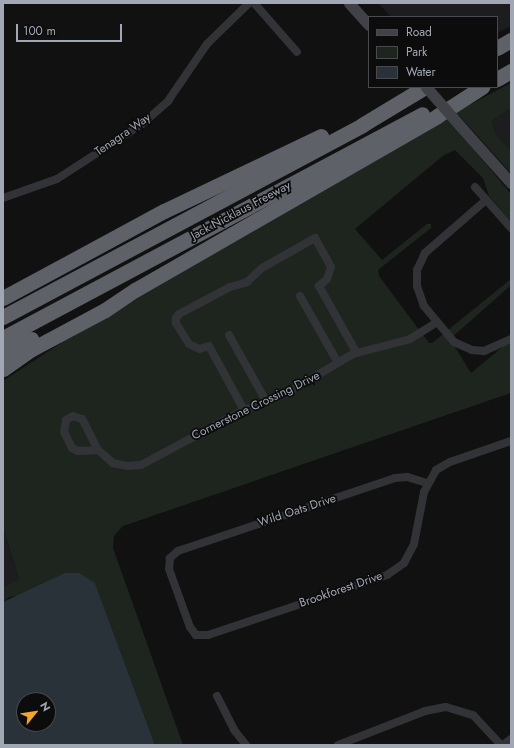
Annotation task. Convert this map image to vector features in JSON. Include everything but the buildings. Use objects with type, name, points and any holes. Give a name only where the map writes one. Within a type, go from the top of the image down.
[{"type":"highway","points":[[498,47],[511,40]]},
{"type":"highway","points":[[498,78],[511,71]]},
{"type":"highway","points":[[3,369],[32,349],[105,310],[135,290],[437,116],[479,88]]},
{"type":"highway","name":"Jack Nicklaus Freeway","points":[[3,338],[433,108],[479,88]]},
{"type":"highway","points":[[3,298],[164,211],[421,89]]},
{"type":"highway","name":"Jack Nicklaus Freeway","points":[[3,317],[362,125],[421,89]]},
{"type":"highway","points":[[3,292],[28,284]]},
{"type":"highway","points":[[3,354],[101,303],[135,290]]},
{"type":"main road","points":[[349,3],[368,24]]},
{"type":"main road","points":[[421,89],[477,145],[511,183]]},
{"type":"street","name":"Tenagra Way","points":[[3,198],[56,179],[142,124],[168,101],[207,44],[249,3]]},
{"type":"street","points":[[254,3],[297,52]]},
{"type":"street","points":[[474,187],[511,228]]},
{"type":"street","points":[[486,200],[429,250],[420,261],[416,278],[418,292],[436,323],[454,342],[472,350],[493,349],[511,339]]},
{"type":"street","points":[[244,410],[209,346],[199,349],[189,344],[176,323],[176,318],[179,314],[230,287],[247,282],[262,268],[315,238],[331,267],[327,279],[319,286],[356,352]]},
{"type":"street","points":[[300,296],[338,363]]},
{"type":"street","name":"Cornerstone Crossing Drive","points":[[98,450],[78,451],[72,448],[64,432],[66,420],[73,416],[82,419],[98,450],[113,463],[127,466],[141,465],[244,410],[287,393],[356,352],[410,339],[436,323]]},
{"type":"street","points":[[229,335],[266,401]]},
{"type":"street","name":"Brookforest Drive","points":[[196,634],[208,635],[387,575],[404,563],[414,544],[427,483],[436,470],[450,462],[511,441]]},
{"type":"street","name":"Wild Oats Drive","points":[[196,634],[190,627],[169,569],[170,558],[178,551],[396,478],[408,477],[427,483]]},
{"type":"street","points":[[217,696],[234,730],[246,745]]},
{"type":"street","points":[[338,745],[425,711],[446,707],[473,715],[502,745],[511,739]]},
{"type":"shaded area","points":[[378,3],[511,3],[511,26],[498,32],[498,16],[390,16]]},
{"type":"shaded area","points":[[511,108],[511,151],[495,133],[492,121]]},
{"type":"shaded area","points":[[3,527],[19,580],[3,587]]},
{"type":"green space","points":[[511,83],[511,108],[492,121],[495,133],[511,151],[511,173],[456,112]]},
{"type":"green space","points":[[447,118],[511,194],[511,222],[489,196],[483,178],[455,150],[444,155],[355,229],[382,260],[427,224],[431,224],[431,228],[378,270],[379,276],[429,343],[432,343],[511,279],[511,285],[450,339],[471,373],[511,340],[511,393],[123,526],[114,536],[113,548],[183,745],[155,745],[95,583],[10,597],[3,602],[3,587],[19,579],[3,527],[3,381],[64,341]]},
{"type":"water","points":[[65,573],[79,573],[95,583],[155,745],[3,745],[3,602]]}]
